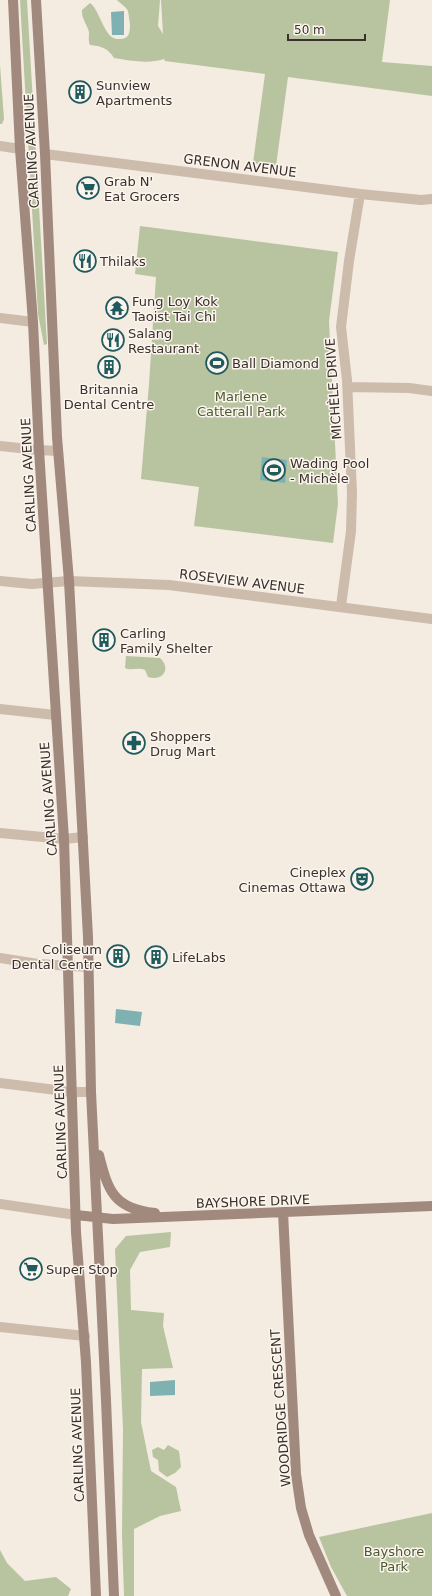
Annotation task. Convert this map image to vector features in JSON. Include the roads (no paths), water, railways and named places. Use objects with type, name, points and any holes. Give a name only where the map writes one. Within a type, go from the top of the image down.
[{"type":"main road","name":"CARLING AVENUE","points":[[13,0],[20,148],[33,322],[39,450],[64,839],[76,1232],[85,1336],[96,1596]]},
{"type":"main road","name":"CARLING AVENUE","points":[[36,0],[45,154],[58,451],[69,581],[83,837],[89,967],[91,1092],[98,1218],[114,1596]]},
{"type":"main road","points":[[93,1132],[104,1177],[117,1199],[128,1206],[145,1212],[185,1216]]},
{"type":"main road","name":"BAYSHORE DRIVE","points":[[76,1215],[113,1219],[432,1206]]},
{"type":"main road","name":"WOODRIDGE CRESCENT","points":[[283,1212],[296,1474],[301,1508],[309,1535],[336,1596]]},
{"type":"main road","points":[[88,1398],[106,1400]]},
{"type":"street","points":[[0,146],[20,148]]},
{"type":"street","name":"GRENON AVENUE","points":[[45,154],[360,194],[421,200],[432,199]]},
{"type":"street","name":"MICHÈLE DRIVE","points":[[341,606],[351,531],[352,485],[348,387],[342,327],[349,261],[360,194]]},
{"type":"street","points":[[0,318],[33,322]]},
{"type":"street","points":[[348,387],[409,388],[432,391]]},
{"type":"street","points":[[0,446],[58,451]]},
{"type":"street","name":"ROSEVIEW AVENUE","points":[[0,581],[32,584],[69,581],[168,585],[341,606],[432,619]]},
{"type":"street","points":[[0,709],[55,715]]},
{"type":"street","points":[[0,833],[64,839],[83,837]]},
{"type":"street","points":[[0,958],[38,964],[89,967]]},
{"type":"street","points":[[0,1083],[72,1092],[91,1092]]},
{"type":"street","points":[[0,1204],[76,1215]]},
{"type":"street","points":[[0,1327],[85,1336]]},
{"type":"water","points":[[124,11],[124,35],[112,35],[111,12]]},
{"type":"water","name":"Wading Pool - Michèle","points":[[262,457],[287,460],[285,483],[260,480]]},
{"type":"water","points":[[116,1009],[142,1012],[140,1026],[115,1023]]},
{"type":"water","points":[[175,1380],[175,1395],[150,1396],[150,1382]]},
{"type":"place","name":"Sunview Apartments","points":[[80,92]]},
{"type":"place","name":"Grab N' Eat Grocers","points":[[88,188]]},
{"type":"place","name":"Thilaks","points":[[85,261]]},
{"type":"place","name":"Fung Loy Kok Taoist Tai Chi","points":[[117,308]]},
{"type":"place","name":"Salang Restaurant","points":[[113,340]]},
{"type":"place","name":"Ball Diamond","points":[[217,363]]},
{"type":"place","name":"Britannia Dental Centre","points":[[109,367]]},
{"type":"place","name":"Wading Pool - Michèle","points":[[274,470]]},
{"type":"place","name":"Carling Family Shelter","points":[[104,640]]},
{"type":"place","name":"Shoppers Drug Mart","points":[[134,743]]},
{"type":"place","name":"Cineplex Cinemas Ottawa","points":[[362,879]]},
{"type":"place","name":"Coliseum Dental Centre","points":[[118,956]]},
{"type":"place","name":"LifeLabs","points":[[156,957]]},
{"type":"place","name":"Super Stop","points":[[31,1269]]},
{"type":"park label","name":"Marlene Catterall Park","points":[[241,404]]},
{"type":"park label","name":"Bayshore Park","points":[[394,1558]]}]
